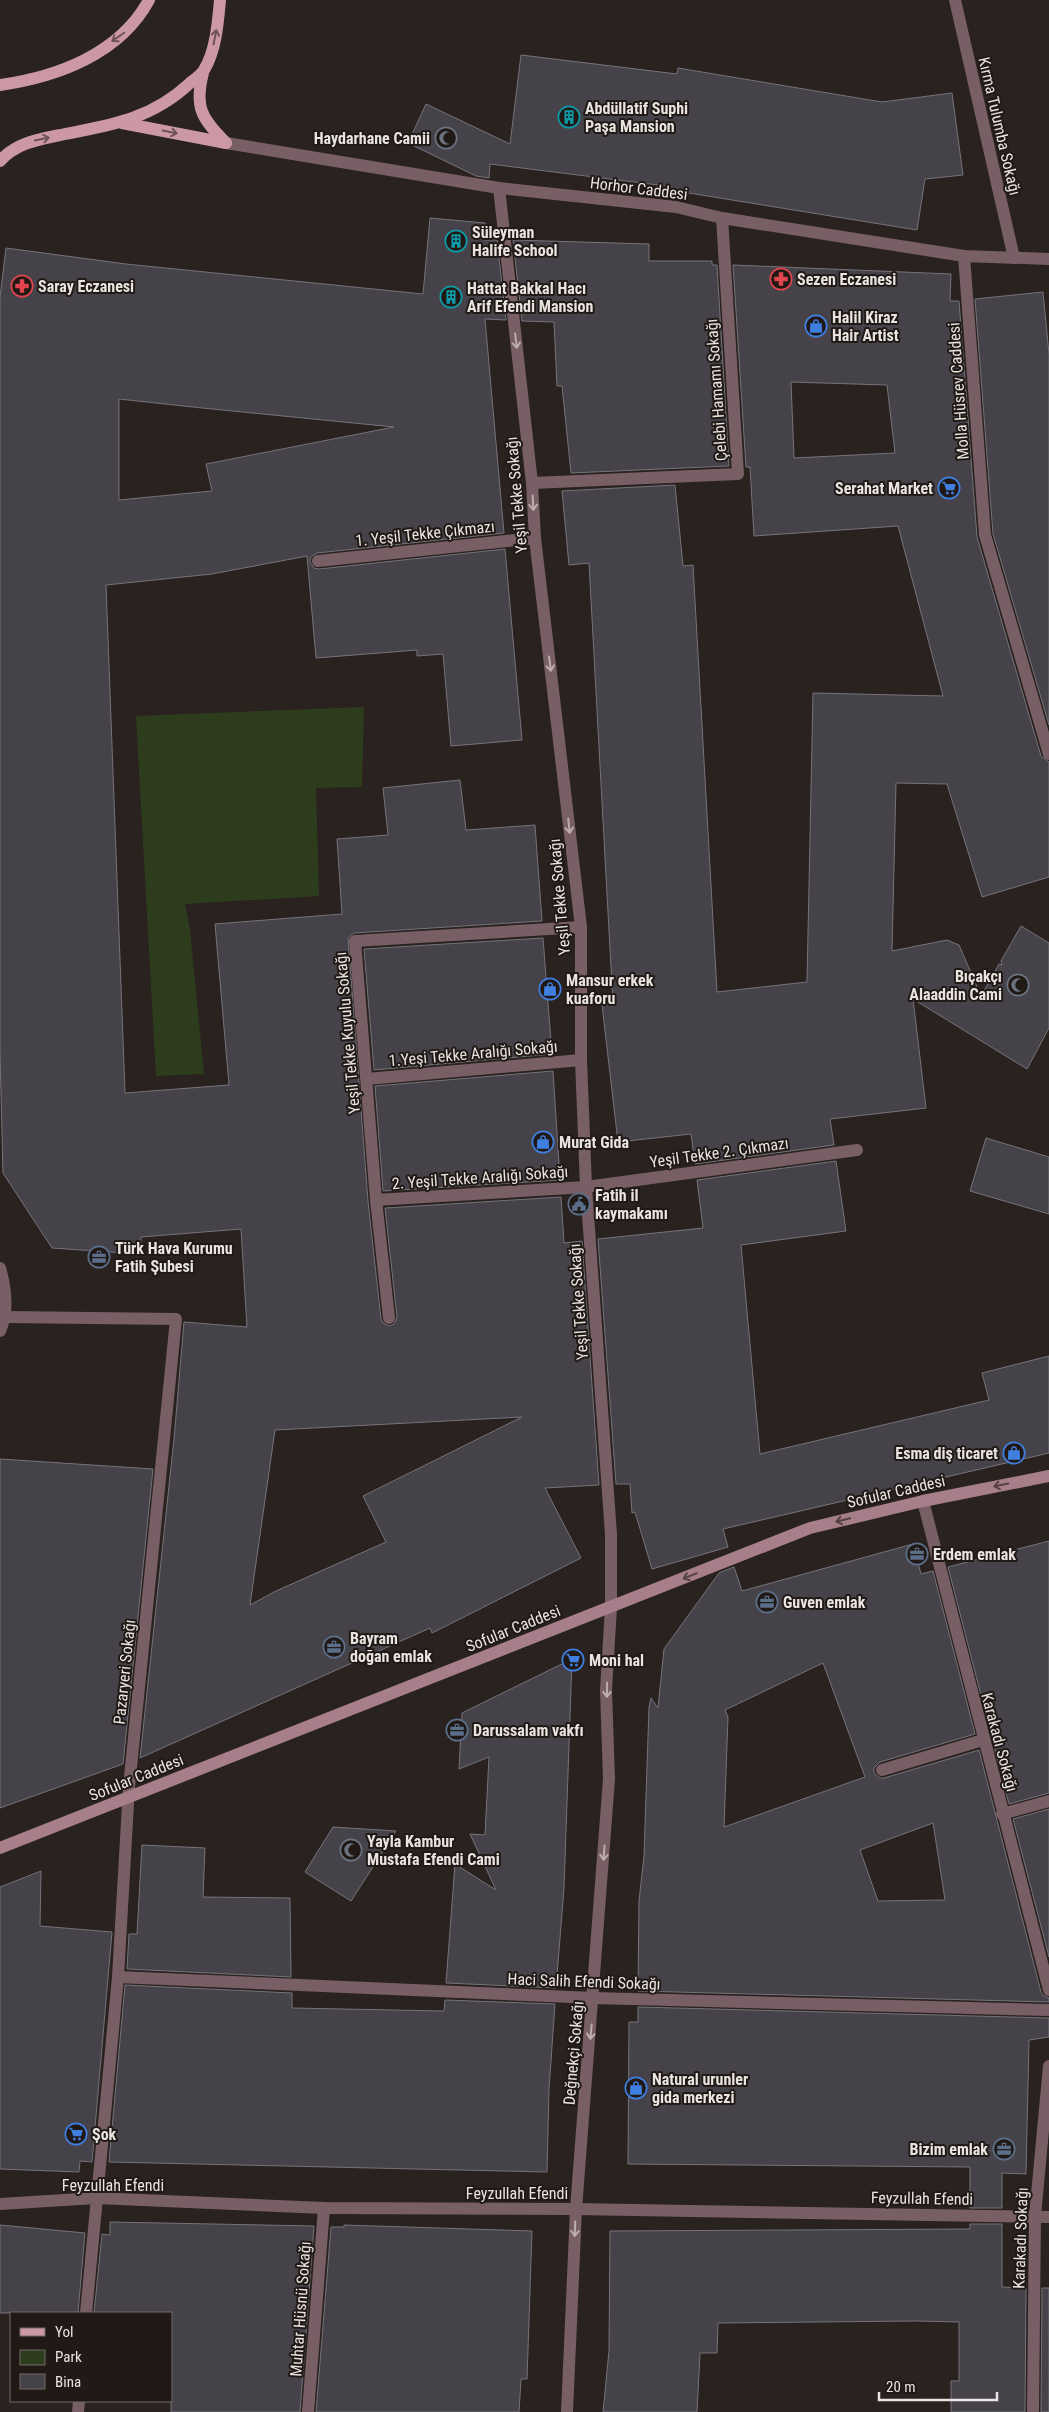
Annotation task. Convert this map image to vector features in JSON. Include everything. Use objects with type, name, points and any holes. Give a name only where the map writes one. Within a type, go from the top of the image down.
[{"type":"main road","points":[[0,85],[33,80],[82,63],[125,32],[149,0]]},
{"type":"main road","points":[[220,0],[212,52],[198,91],[202,112],[209,125],[226,143]]},
{"type":"main road","points":[[0,161],[8,152],[28,142],[122,123],[163,104],[181,92],[204,71]]},
{"type":"main road","points":[[122,123],[226,143]]},
{"type":"main road","name":"Sofular Caddesi","points":[[0,1848],[810,1528],[923,1501],[1049,1476]]},
{"type":"street","name":"Kırma Tulumba Sokağı","points":[[955,0],[1014,258]]},
{"type":"street","name":"Horhor Caddesi","points":[[226,143],[499,188],[676,207],[722,218],[964,256],[1049,259]]},
{"type":"street","name":"Yeşil Tekke Sokağı","points":[[499,188],[532,483],[535,538],[580,927],[581,1060],[586,1187],[611,1534],[611,1607]]},
{"type":"street","name":"Çelebi Hamamı Sokağı","points":[[532,483],[738,474],[722,218]]},
{"type":"street","name":"Molla Hüsrev Caddesi","points":[[964,256],[986,535],[1049,754]]},
{"type":"street","name":"1. Yeşil Tekke Çıkmazı","points":[[318,561],[535,538]]},
{"type":"street","name":"Yeşil Tekke Kuyulu Sokağı","points":[[389,1318],[376,1200],[355,941],[580,927]]},
{"type":"street","name":"1.Yeşi Tekke Aralığı Sokağı","points":[[367,1079],[581,1060]]},
{"type":"street","name":"Yeşil Tekke 2. Çıkmazı","points":[[586,1187],[858,1150]]},
{"type":"street","name":"2. Yeşil Tekke Aralığı Sokağı","points":[[376,1200],[586,1187]]},
{"type":"street","points":[[0,1268],[4,1285],[6,1318],[0,1331]]},
{"type":"street","name":"Pazaryeri Sokağı","points":[[6,1318],[176,1319],[128,1798],[118,1977],[86,2312]]},
{"type":"street","name":"Karakadı Sokağı","points":[[923,1501],[1002,1814],[1049,1990]]},
{"type":"street","name":"Değnekçi Sokağı","points":[[567,2412],[576,2209],[609,1779],[606,1690],[611,1607]]},
{"type":"street","points":[[882,1770],[983,1740]]},
{"type":"street","points":[[1002,1814],[1049,1801]]},
{"type":"street","name":"Haci Salih Efendi Sokağı","points":[[118,1977],[593,1998],[1049,2010]]},
{"type":"street","name":"Karakadı Sokağı","points":[[1033,2412],[1035,2216],[1049,2066]]},
{"type":"street","name":"Feyzullah Efendi","points":[[0,2204],[96,2198],[324,2208],[576,2209],[1049,2217]]},
{"type":"street","name":"Muhtar Hüsnü Sokağı","points":[[308,2412],[324,2208]]},
{"type":"green space","points":[[364,707],[362,787],[316,788],[319,896],[185,904],[190,930],[204,1074],[156,1076],[136,716]]},
{"type":"building","points":[[521,55],[677,74],[678,68],[882,102],[952,93],[963,175],[925,179],[917,230],[658,188],[658,185],[490,164],[489,178],[476,176],[408,143],[426,104],[510,144]]},
{"type":"building","points":[[430,218],[485,223],[484,240],[497,240],[506,320],[485,319],[504,533],[317,553],[311,557],[310,562],[314,568],[319,569],[505,549],[522,740],[451,746],[443,654],[417,656],[417,650],[316,658],[307,556],[212,574],[106,585],[125,1093],[229,1085],[215,924],[342,914],[337,839],[388,835],[383,788],[460,780],[466,830],[535,825],[542,921],[354,933],[348,938],[368,1201],[381,1319],[383,1323],[389,1326],[394,1324],[397,1317],[385,1208],[561,1197],[564,1243],[582,1241],[599,1485],[545,1488],[581,1558],[432,1633],[430,1628],[140,1758],[174,1439],[184,1322],[247,1327],[241,1229],[141,1237],[141,1254],[52,1248],[3,1173],[0,1053],[0,297],[6,248],[126,264],[423,294]],"holes":[[[119,399],[202,408],[394,427],[206,464],[212,491],[119,500]],[[522,1417],[363,1496],[386,1542],[276,1591],[250,1605],[275,1430]]]},
{"type":"building","points":[[513,240],[649,244],[649,261],[712,261],[712,265],[717,265],[729,466],[571,473],[562,386],[557,386],[554,322],[522,321]]},
{"type":"building","points":[[733,265],[951,274],[950,301],[959,301],[977,537],[1041,756],[1049,762],[1049,877],[982,897],[947,784],[896,783],[892,951],[947,940],[959,945],[981,996],[999,964],[1002,965],[1001,961],[1021,926],[1049,943],[1049,1028],[1027,1069],[913,999],[926,1108],[830,1119],[834,1145],[695,1164],[691,1134],[618,1142],[602,1005],[613,1004],[589,563],[569,565],[562,491],[675,485],[683,566],[693,565],[717,992],[807,982],[813,693],[943,696],[898,526],[754,536],[750,467],[746,467]],"holes":[[[791,382],[887,385],[895,453],[794,458]]]},
{"type":"building","points":[[1043,292],[1049,354],[1049,725],[993,534],[975,299]]},
{"type":"building","points":[[543,938],[552,1054],[374,1070],[364,949]]},
{"type":"building","points":[[553,1071],[560,1180],[383,1191],[375,1086]]},
{"type":"building","points":[[986,1138],[1049,1157],[1049,1214],[970,1191]]},
{"type":"building","points":[[836,1161],[846,1231],[741,1245],[760,1454],[989,1400],[982,1373],[1049,1356],[1049,1453],[723,1529],[728,1547],[652,1569],[635,1512],[632,1513],[630,1484],[616,1484],[598,1239],[703,1228],[697,1180]]},
{"type":"building","points":[[0,1459],[153,1469],[123,1764],[0,1808]]},
{"type":"building","points":[[1049,1541],[1049,1793],[1009,1804],[948,1567]]},
{"type":"building","points":[[913,1544],[921,1574],[933,1571],[975,1734],[880,1762],[874,1768],[874,1773],[880,1778],[884,1778],[979,1750],[1041,1992],[1049,1998],[1049,2002],[638,1991],[639,1901],[644,1856],[649,1707],[651,1698],[658,1708],[664,1649],[719,1573],[734,1567],[742,1591]],"holes":[[[823,1663],[865,1777],[724,1827],[728,1717],[725,1710]],[[933,1823],[945,1900],[878,1901],[860,1850]]]},
{"type":"building","points":[[572,1659],[564,1888],[556,1988],[446,1983],[455,1864],[496,1890],[470,1834],[485,1835],[489,1757],[459,1769],[462,1713]]},
{"type":"building","points":[[1049,1809],[1049,1957],[1013,1819]]},
{"type":"building","name":"Yayla Kambur Mustafa Efendi Cami","points":[[333,1827],[396,1831],[351,1901],[305,1872]]},
{"type":"building","points":[[142,1845],[205,1848],[203,1897],[290,1898],[291,1977],[127,1969],[129,1934],[137,1934]]},
{"type":"building","points":[[41,1871],[40,1926],[112,1932],[92,2162],[80,2161],[79,2172],[0,2169],[0,1887]]},
{"type":"building","points":[[125,1985],[292,1993],[292,2008],[444,2011],[445,2000],[555,2004],[549,2089],[547,2172],[109,2162]]},
{"type":"building","points":[[638,2007],[1049,2018],[1049,2037],[1029,2040],[1026,2174],[1002,2173],[1002,2208],[970,2208],[970,2167],[628,2164],[629,2022],[638,2022]]},
{"type":"building","points":[[110,2222],[314,2226],[300,2412],[171,2412],[172,2312],[94,2312],[102,2234],[110,2235]]},
{"type":"building","points":[[970,2224],[1002,2224],[1002,2287],[1026,2288],[1025,2412],[951,2412],[951,2381],[959,2381],[959,2322],[915,2321],[718,2323],[717,2353],[700,2353],[697,2412],[603,2412],[609,2351],[610,2231],[970,2229]]},
{"type":"building","points":[[0,2225],[85,2233],[78,2312],[0,2313]]},
{"type":"building","points":[[344,2225],[532,2231],[527,2379],[521,2379],[519,2412],[316,2412],[331,2227],[344,2227]]},
{"type":"building","points":[[1042,2288],[1049,2288],[1049,2412],[1041,2412]]},
{"type":"place","name":"Abdüllatif Suphi Paşa Mansion","points":[[569,117]]},
{"type":"place","name":"Haydarhane Camii","points":[[446,138]]},
{"type":"place","name":"Süleyman Halife School","points":[[456,241]]},
{"type":"place","name":"Sezen Eczanesi","points":[[781,279]]},
{"type":"place","name":"Saray Eczanesi","points":[[22,286]]},
{"type":"place","name":"Hattat Bakkal Hacı Arif Efendi Mansion","points":[[451,297]]},
{"type":"place","name":"Halil Kiraz Hair Artist","points":[[816,326]]},
{"type":"place","name":"Serahat Market","points":[[949,488]]},
{"type":"place","name":"Bıçakçı Alaaddin Cami","points":[[1018,985]]},
{"type":"place","name":"Mansur erkek kuaforu","points":[[550,989]]},
{"type":"place","name":"Murat Gida","points":[[543,1142]]},
{"type":"place","name":"Fatih il kaymakamı","points":[[579,1204]]},
{"type":"place","name":"Türk Hava Kurumu Fatih Şubesi","points":[[99,1257]]},
{"type":"place","name":"Esma diş ticaret","points":[[1014,1453]]},
{"type":"place","name":"Erdem emlak","points":[[917,1554]]},
{"type":"place","name":"Guven emlak","points":[[767,1602]]},
{"type":"place","name":"Bayram doğan emlak","points":[[334,1647]]},
{"type":"place","name":"Moni hal","points":[[573,1660]]},
{"type":"place","name":"Darussalam vakfı","points":[[457,1730]]},
{"type":"place","name":"Yayla Kambur Mustafa Efendi Cami","points":[[351,1850]]},
{"type":"place","name":"Natural urunler gida merkezi","points":[[636,2088]]},
{"type":"place","name":"Şok","points":[[76,2134]]},
{"type":"place","name":"Bizim emlak","points":[[1004,2149]]}]
